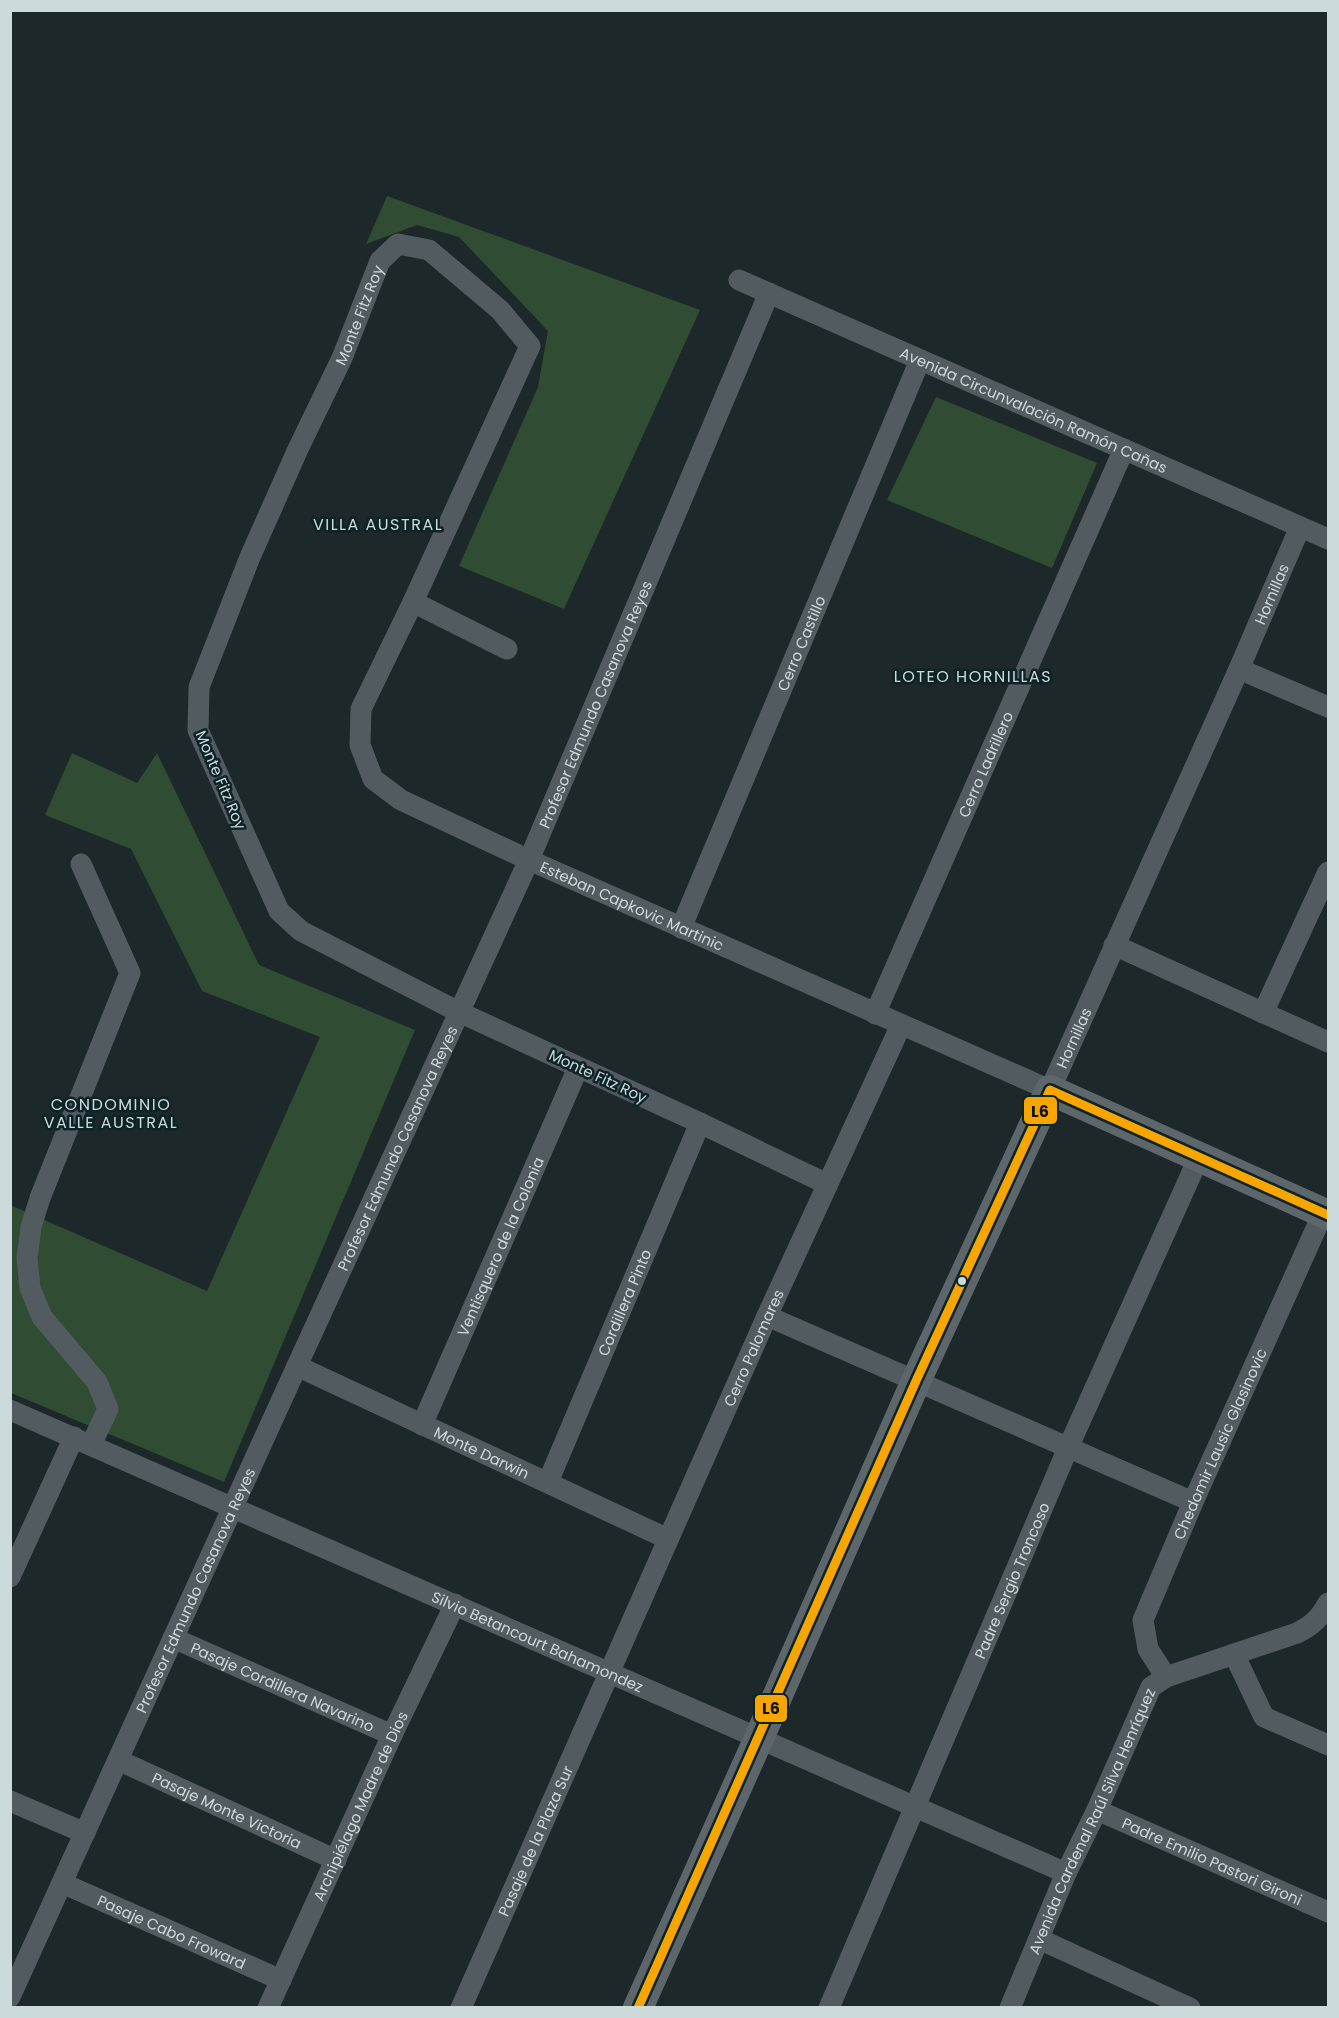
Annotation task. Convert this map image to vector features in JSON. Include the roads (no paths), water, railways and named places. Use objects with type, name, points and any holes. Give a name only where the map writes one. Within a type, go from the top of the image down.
[{"type":"street","name":"Monte Fitz Roy","points":[[530,346],[500,310],[429,250],[398,244],[380,261],[342,358],[250,557],[199,687],[198,730],[279,911],[301,931],[459,1012],[827,1184]]},
{"type":"street","name":"Avenida Circunvalación Ramón Cañas","points":[[739,280],[1329,539]]},
{"type":"street","name":"Profesor Edmundo Casanova Reyes","points":[[11,1993],[529,860],[769,293]]},
{"type":"street","name":"Esteban Capkovic Martinic","points":[[530,346],[413,602],[361,709],[360,745],[373,779],[401,800],[529,860],[1326,1214]]},
{"type":"street","name":"Cerro Castillo","points":[[681,928],[921,360]]},
{"type":"street","name":"Cerro Ladrillero","points":[[875,1014],[1124,449]]},
{"type":"street","name":"Hornillas","points":[[638,2007],[916,1381],[1050,1090],[1239,669],[1300,527]]},
{"type":"street","points":[[413,602],[507,649]]},
{"type":"street","points":[[1239,669],[1329,707]]},
{"type":"street","points":[[10,1577],[83,1441],[108,1409],[98,1382],[42,1317],[30,1288],[27,1258],[31,1227],[40,1198],[130,973],[81,864]]},
{"type":"street","points":[[1263,1013],[1329,872]]},
{"type":"street","points":[[1114,945],[1329,1042]]},
{"type":"street","name":"Cerro Palomares","points":[[608,1672],[767,1316],[901,1025]]},
{"type":"street","name":"Ventisquero de la Colonia","points":[[422,1425],[578,1068]]},
{"type":"street","name":"Cordillera Pinto","points":[[548,1482],[700,1123]]},
{"type":"street","name":"Padre Sergio Troncoso","points":[[829,2007],[1068,1448],[1199,1157]]},
{"type":"street","name":"Chedomir Lausic Glasinovic","points":[[1166,1677],[1148,1649],[1143,1620],[1192,1502],[1326,1214]]},
{"type":"street","points":[[767,1316],[1192,1502]]},
{"type":"street","name":"Monte Darwin","points":[[297,1366],[668,1539]]},
{"type":"street","name":"Silvio Betancourt Bahamondez","points":[[10,1410],[1066,1873]]},
{"type":"street","name":"Avenida Cardenal Raúl Silva Henríquez","points":[[1010,2007],[1066,1873],[1097,1810],[1151,1687],[1166,1677],[1297,1633],[1320,1618],[1329,1603]]},
{"type":"street","name":"Archipiélago Madre de Dios","points":[[268,2007],[454,1605]]},
{"type":"street","name":"Pasaje Cordillera Navarino","points":[[173,1638],[392,1735]]},
{"type":"street","points":[[1234,1654],[1264,1717],[1329,1745]]},
{"type":"street","name":"Pasaje de la Plaza Sur","points":[[460,2007],[608,1672]]},
{"type":"street","name":"Pasaje Monte Victoria","points":[[118,1760],[336,1860]]},
{"type":"street","points":[[10,1801],[85,1833]]},
{"type":"street","name":"Padre Emilio Pastori Gironi","points":[[1097,1810],[1329,1912]]},
{"type":"street","name":"Pasaje Cabo Froward","points":[[62,1883],[280,1980]]},
{"type":"street","points":[[1040,1939],[1190,2007]]},
{"type":"district","name":"VILLA AUSTRAL","points":[[378,524]]},
{"type":"district","name":"LOTEO HORNILLAS","points":[[973,676]]},
{"type":"district","name":"CONDOMINIO VALLE AUSTRAL","points":[[111,1113]]}]
